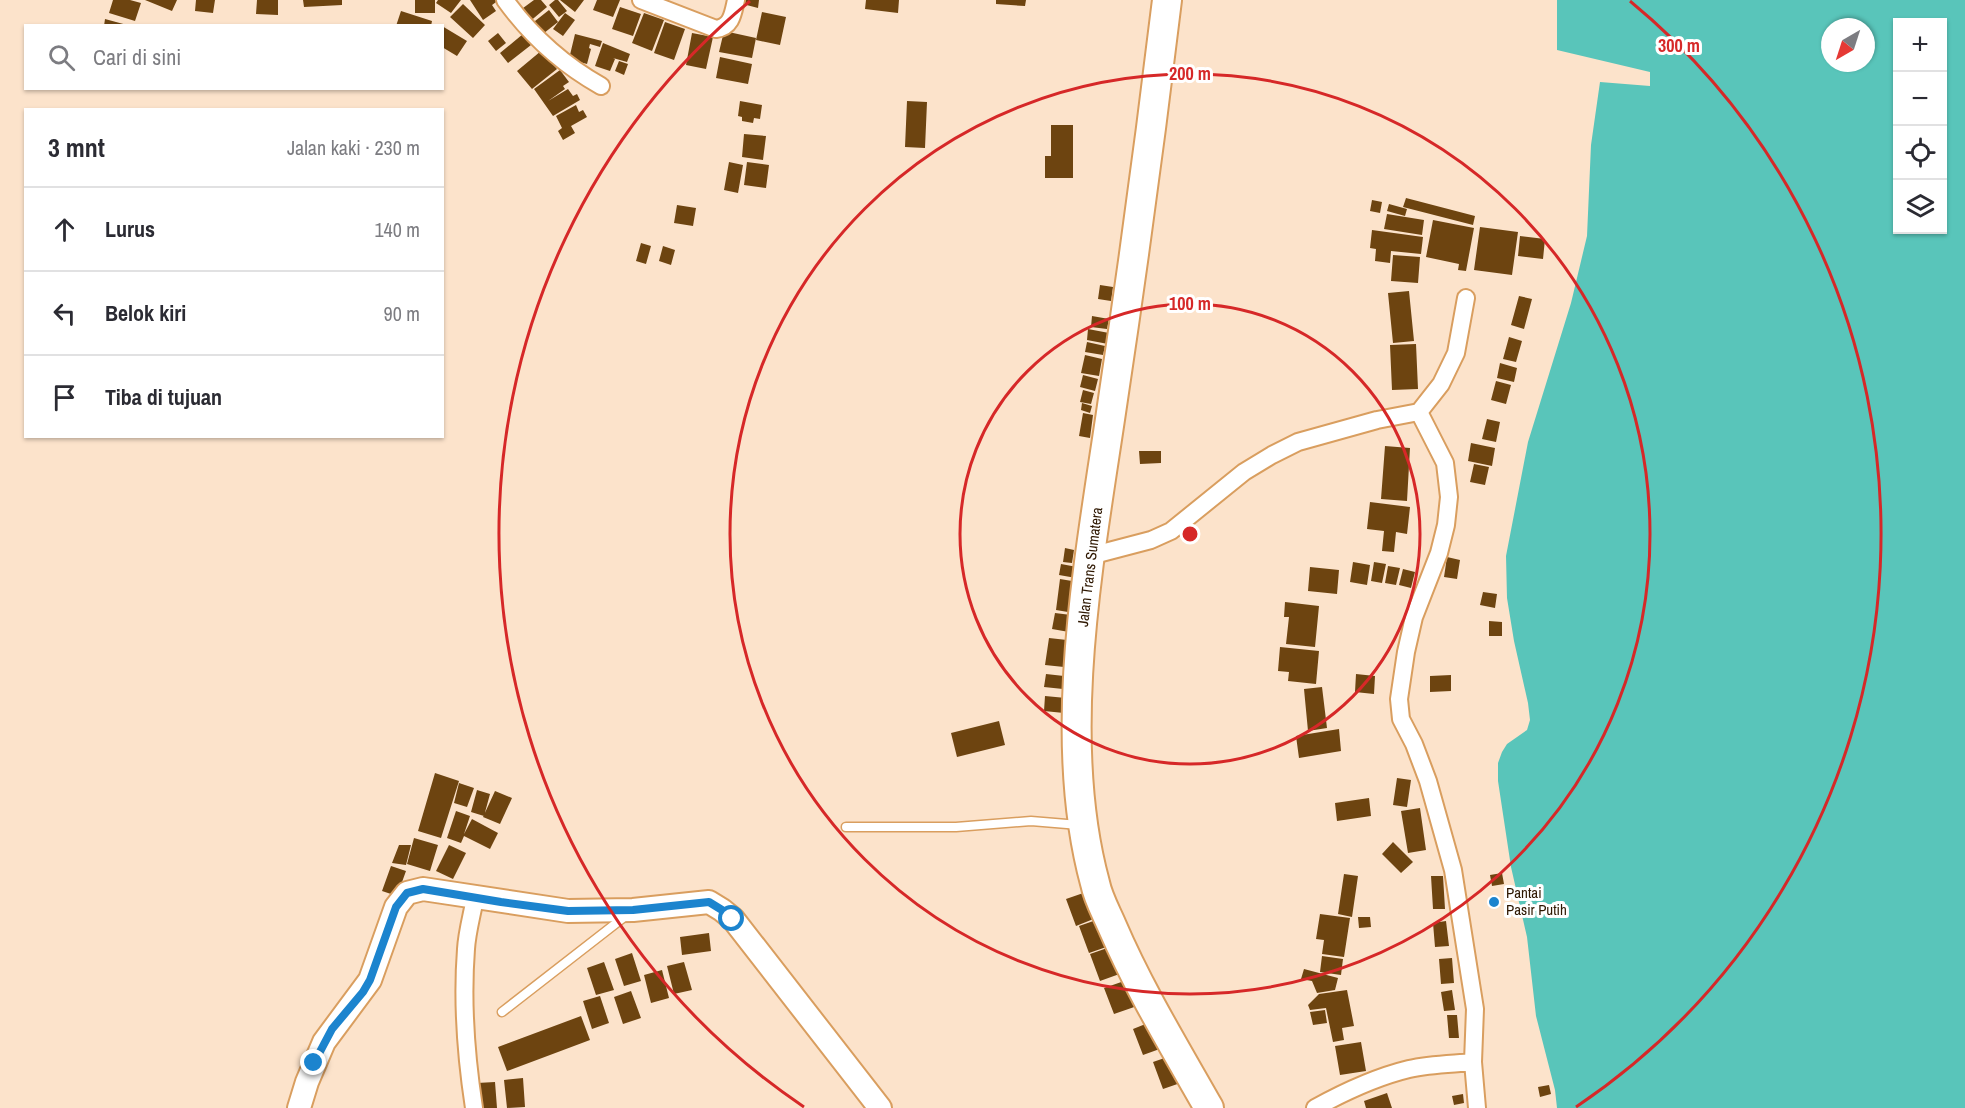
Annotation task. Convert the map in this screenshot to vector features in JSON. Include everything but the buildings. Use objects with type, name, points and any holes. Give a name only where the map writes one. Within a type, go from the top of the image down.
[{"type":"highway","name":"Jalan Trans Sumatera","points":[[1167,0],[1148,157],[1090,556],[1077,697],[1078,758],[1083,825],[1095,886],[1127,961],[1209,1108]]},
{"type":"street","points":[[505,0],[532,34],[550,51],[580,74],[601,86]]},
{"type":"street","points":[[641,0],[712,28],[721,29],[729,22],[735,0]]},
{"type":"street","points":[[1090,556],[1151,540],[1171,531],[1244,472],[1272,454],[1298,442],[1377,420],[1419,412],[1441,384],[1456,353],[1466,298]]},
{"type":"street","points":[[1419,412],[1444,463],[1449,497],[1446,525],[1439,553],[1414,617],[1399,699],[1401,719],[1414,744],[1428,781],[1453,870],[1475,1008],[1473,1062],[1477,1108]]},
{"type":"street","points":[[299,1108],[324,1042],[370,980],[396,907],[407,893],[423,889],[568,911],[633,910],[709,902],[732,919],[880,1108]]},
{"type":"street","points":[[474,1108],[465,1011],[466,947],[475,898]]},
{"type":"street","points":[[1315,1108],[1344,1092],[1409,1069],[1473,1062]]},
{"type":"lane","points":[[846,827],[956,827],[1031,821],[1083,825]]},
{"type":"lane","points":[[502,1012],[633,910]]},
{"type":"water","points":[[1557,0],[1965,0],[1965,1108],[1557,1108],[1555,1090],[1536,1016],[1527,937],[1511,867],[1498,781],[1498,763],[1502,752],[1507,744],[1527,730],[1530,720],[1507,598],[1506,556],[1528,442],[1571,303],[1587,236],[1591,145],[1600,82],[1650,86],[1650,72],[1557,50]]},
{"type":"place","name":"Pantai Pasir Putih","points":[[1494,902]]},
{"type":"route","points":[[314,1063],[332,1029],[363,992],[370,980],[396,907],[407,893],[414,890],[446,892],[568,911],[633,910],[709,902],[732,919]]}]
